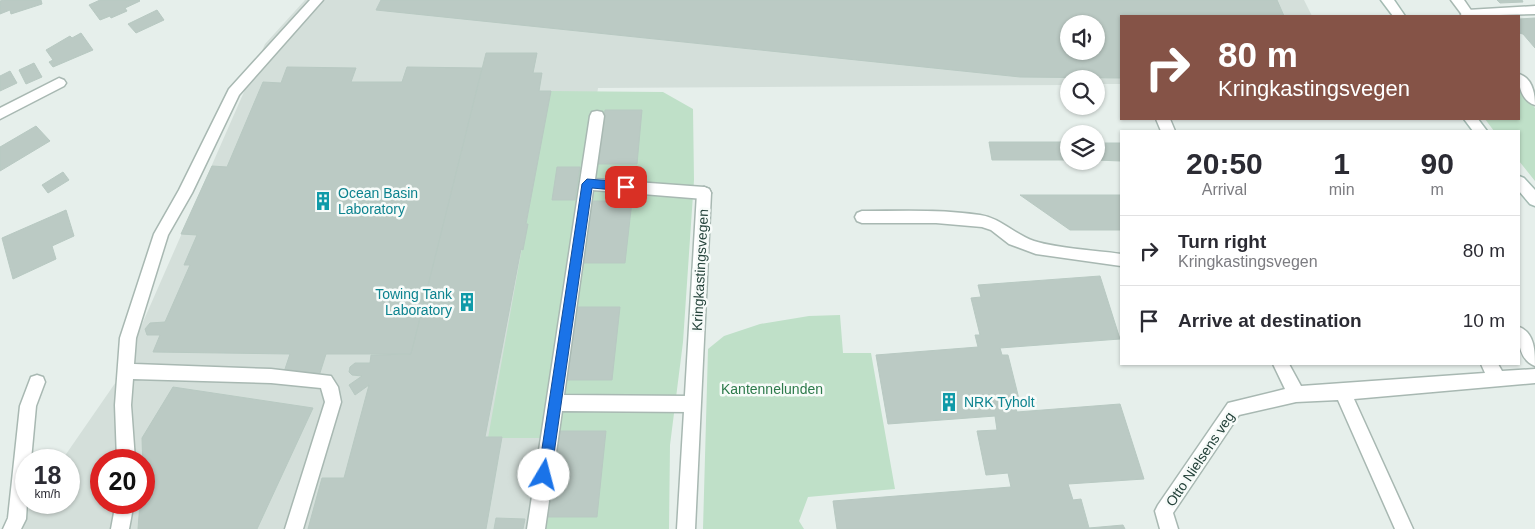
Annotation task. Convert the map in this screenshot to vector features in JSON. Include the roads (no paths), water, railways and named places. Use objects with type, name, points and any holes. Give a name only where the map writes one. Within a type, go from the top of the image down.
[{"type":"street","points":[[125,449],[123,405],[128,338],[161,234],[185,193],[234,92],[317,0]]},
{"type":"street","points":[[1387,0],[1398,15]]},
{"type":"street","points":[[1458,0],[1468,15],[1535,10]]},
{"type":"street","points":[[1520,80],[1535,100]]},
{"type":"street","points":[[0,114],[59,83]]},
{"type":"street","points":[[536,529],[597,116]]},
{"type":"street","points":[[1520,183],[1535,200]]},
{"type":"street","name":"Kringkastingsvegen","points":[[587,184],[704,193],[697,344],[691,404],[686,529]]},
{"type":"street","points":[[862,217],[936,217],[982,220],[996,226],[1014,240],[1036,248],[1120,260]]},
{"type":"street","points":[[1520,336],[1535,360]]},
{"type":"street","points":[[1282,365],[1296,394]]},
{"type":"street","points":[[1490,365],[1498,379]]},
{"type":"street","points":[[126,371],[271,376],[325,381],[330,387],[333,402],[294,529]]},
{"type":"street","name":"Otto Nielsens veg","points":[[1169,529],[1164,511],[1234,408],[1296,394],[1343,392],[1535,376]]},
{"type":"street","points":[[12,529],[17,518],[28,406],[37,382]]},
{"type":"street","points":[[1343,392],[1404,529]]},
{"type":"street","points":[[554,403],[691,404]]},
{"type":"street","points":[[120,529],[123,514]]},
{"type":"place","name":"Ocean Basin Laboratory","points":[[323,201]]},
{"type":"place","name":"Towing Tank Laboratory","points":[[467,302]]},
{"type":"place","name":"NRK Tyholt","points":[[949,402]]},
{"type":"park label","name":"Kantennelunden","points":[[772,389]]}]
